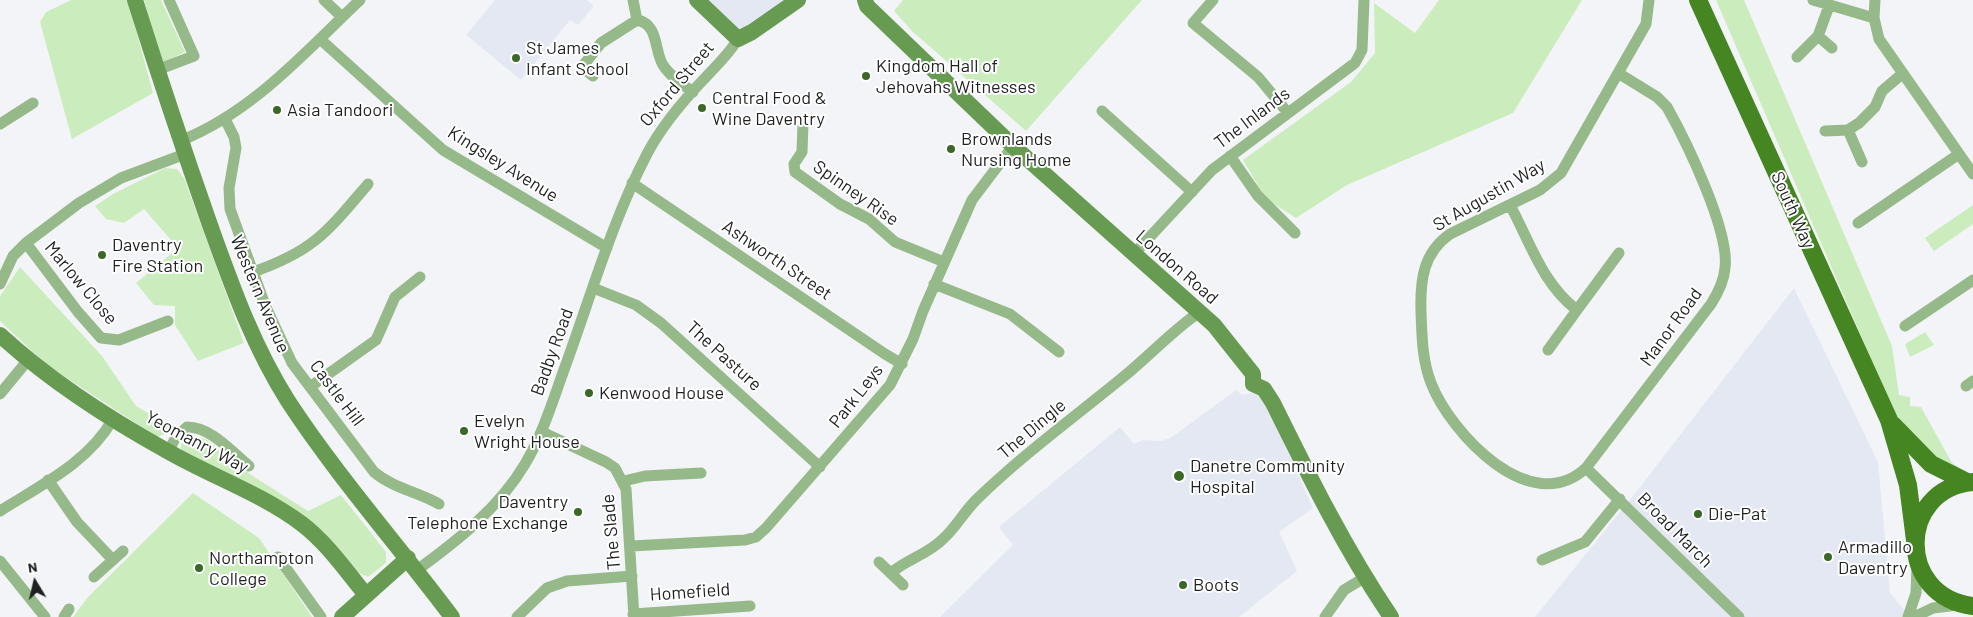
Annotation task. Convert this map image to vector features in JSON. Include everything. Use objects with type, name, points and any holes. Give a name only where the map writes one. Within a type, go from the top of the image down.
[{"type":"main road","name":"South Way","points":[[1698,0],[1889,420],[1908,486],[1917,562]]},
{"type":"main road","name":"South Way","points":[[1889,420],[1914,449],[1931,464],[1970,482]]},
{"type":"main road","points":[[1915,540],[1918,524],[1926,509],[1944,492],[1970,482]]},
{"type":"main road","points":[[1917,562],[1924,576],[1934,589],[1947,598],[1967,605]]},
{"type":"street","name":"Western Avenue","points":[[135,0],[182,147],[239,306],[261,353],[288,400],[318,444],[413,564],[452,617]]},
{"type":"street","points":[[157,70],[194,56],[169,0]]},
{"type":"street","points":[[324,0],[342,17]]},
{"type":"street","points":[[0,284],[14,256],[26,243],[79,202],[120,178],[182,147],[225,120],[258,96],[360,0]]},
{"type":"street","points":[[633,0],[637,20]]},
{"type":"street","points":[[698,0],[738,39]]},
{"type":"street","name":"Oxford Street","points":[[607,248],[632,183],[660,131],[732,49],[738,39],[752,32],[798,0]]},
{"type":"street","name":"London Road","points":[[865,0],[867,6],[908,48],[1013,146],[1222,334],[1253,374],[1253,384],[1264,390],[1273,403],[1324,506],[1364,578],[1391,617]]},
{"type":"street","points":[[1213,0],[1193,22],[1258,77],[1288,113]]},
{"type":"street","name":"The Inlands","points":[[1133,255],[1212,170],[1355,63],[1362,50],[1364,0]]},
{"type":"street","name":"St Augustin Way","points":[[1586,468],[1576,477],[1562,484],[1547,486],[1529,481],[1485,456],[1472,446],[1437,397],[1424,362],[1422,344],[1422,278],[1431,251],[1438,242],[1450,234],[1546,186],[1561,173],[1646,24],[1648,0]]},
{"type":"street","points":[[1813,0],[1874,18]]},
{"type":"street","points":[[1875,0],[1874,18],[1879,39],[1973,174]]},
{"type":"street","points":[[1797,57],[1818,36],[1829,6]]},
{"type":"street","points":[[593,76],[582,67],[601,42],[637,20]]},
{"type":"street","points":[[637,20],[647,24],[654,34],[663,65],[693,92]]},
{"type":"street","points":[[1818,36],[1832,48]]},
{"type":"street","name":"Kingsley Avenue","points":[[320,39],[443,150],[607,248]]},
{"type":"street","name":"Manor Road","points":[[1586,468],[1711,304],[1718,292],[1726,268],[1718,220],[1667,107],[1646,89],[1618,73]]},
{"type":"street","points":[[1825,131],[1848,130],[1868,116],[1882,91],[1902,74]]},
{"type":"street","points":[[0,124],[33,104]]},
{"type":"street","points":[[1102,111],[1192,192]]},
{"type":"street","name":"Castle Hill","points":[[225,120],[234,137],[236,148],[229,188],[230,209],[282,344],[310,387],[374,472],[384,480],[420,494],[439,504]]},
{"type":"street","name":"Spinney Rise","points":[[803,124],[802,152],[794,164],[795,172],[840,204],[868,219],[895,242],[944,262]]},
{"type":"street","points":[[1848,130],[1862,162]]},
{"type":"street","name":"Park Leys","points":[[631,546],[745,540],[756,537],[790,504],[890,385],[902,364],[934,284],[972,200],[1013,146]]},
{"type":"street","points":[[1858,223],[1959,154]]},
{"type":"street","points":[[1230,156],[1258,196],[1295,233]]},
{"type":"street","name":"Ashworth Street","points":[[632,183],[902,364]]},
{"type":"street","points":[[253,272],[280,263],[309,248],[324,235],[368,184]]},
{"type":"street","points":[[1510,205],[1549,283],[1564,300],[1577,310]]},
{"type":"street","name":"Marlow Close","points":[[26,243],[78,312],[101,338],[120,340],[168,321]]},
{"type":"street","name":"Badby Road","points":[[413,564],[464,534],[490,508],[524,466],[542,432],[607,248]]},
{"type":"street","points":[[1548,350],[1619,253]]},
{"type":"street","points":[[310,387],[376,340],[395,297],[420,277]]},
{"type":"street","points":[[1905,326],[1973,280]]},
{"type":"street","points":[[934,284],[1010,314],[1059,352]]},
{"type":"street","name":"The Pasture","points":[[593,288],[636,305],[661,323],[820,467]]},
{"type":"street","name":"The Dingle","points":[[891,573],[903,563],[929,551],[945,538],[975,501],[1048,437],[1124,376],[1162,340],[1194,316],[1196,311]]},
{"type":"street","name":"Yeomanry Way","points":[[0,335],[28,360],[114,419],[168,452],[252,493],[304,526],[330,550],[366,595]]},
{"type":"street","points":[[0,394],[28,360]]},
{"type":"street","points":[[0,511],[70,466],[93,448],[114,419]]},
{"type":"street","points":[[168,452],[176,437],[187,427],[198,427],[222,443],[249,466]]},
{"type":"street","name":"The Slade","points":[[542,432],[606,462],[615,468],[624,481],[631,546],[633,615]]},
{"type":"street","name":"Broad March","points":[[1586,468],[1620,499],[1739,617]]},
{"type":"street","points":[[624,481],[645,476],[701,473]]},
{"type":"street","points":[[48,480],[77,522],[113,560]]},
{"type":"street","points":[[1542,560],[1584,542],[1620,499]]},
{"type":"street","points":[[94,577],[123,551]]},
{"type":"street","points":[[278,557],[321,617]]},
{"type":"street","points":[[0,561],[45,617]]},
{"type":"street","points":[[879,562],[903,585]]},
{"type":"street","points":[[1908,617],[1916,594],[1917,562]]},
{"type":"street","points":[[342,617],[366,595],[413,564]]},
{"type":"street","points":[[517,617],[547,588],[566,581],[632,576]]},
{"type":"street","points":[[1325,617],[1344,590],[1364,578]]},
{"type":"street","points":[[1914,617],[1933,608],[1967,605]]},
{"type":"street","name":"Homefield","points":[[633,615],[750,606]]},
{"type":"shaded area","name":"St James Infant School","points":[[495,0],[587,0],[594,6],[578,25],[570,20],[521,80],[466,35]]},
{"type":"shaded area","points":[[701,0],[787,0],[750,27],[730,29]]},
{"type":"shaded area","points":[[1794,288],[1878,462],[1890,593],[1910,617],[1535,617],[1640,487]]},
{"type":"shaded area","name":"Danetre Community Hospital","points":[[1236,390],[1242,395],[1252,393],[1263,397],[1313,508],[1279,532],[1297,571],[1239,617],[940,617],[1013,545],[999,527],[1120,427],[1134,444],[1143,440],[1162,441],[1172,437]]},
{"type":"green space","points":[[71,0],[128,0],[153,93],[72,139],[40,22],[46,12]]},
{"type":"green space","points":[[144,0],[161,0],[185,52],[161,64]]},
{"type":"green space","points":[[903,0],[1142,0],[1026,131],[912,31],[894,11]]},
{"type":"green space","points":[[1439,0],[1582,0],[1513,113],[1347,185],[1296,218],[1266,199],[1243,160],[1351,82],[1375,53],[1374,3],[1415,33]]},
{"type":"green space","points":[[1716,0],[1744,0],[1892,346],[1899,395],[1910,397],[1910,406],[1921,407],[1952,463],[1972,476],[1946,470],[1910,438],[1884,395],[1865,345]]},
{"type":"green space","points":[[165,168],[177,169],[184,178],[244,343],[198,361],[175,325],[175,306],[154,305],[136,283],[178,248],[144,209],[124,223],[106,219],[95,206],[113,194]]},
{"type":"green space","points":[[1973,205],[1973,224],[1934,251],[1925,238]]},
{"type":"green space","points":[[20,267],[102,356],[136,406],[173,428],[168,433],[157,437],[47,365],[0,321],[0,296]]},
{"type":"green space","points":[[1925,332],[1934,345],[1910,357],[1905,344]]},
{"type":"green space","points":[[194,435],[207,440],[251,475],[308,511],[341,495],[386,552],[386,563],[368,577],[356,572],[337,547],[181,453],[181,443]]},
{"type":"green space","name":"Northampton College","points":[[193,493],[259,538],[312,617],[73,617],[88,597]]},
{"type":"place","name":"St James Infant School","points":[[516,58]]},
{"type":"place","name":"Kingdom Hall of Jehovahs Witnesses","points":[[866,76]]},
{"type":"place","name":"Central Food & Wine Daventry","points":[[702,108]]},
{"type":"place","name":"Asia Tandoori","points":[[277,110]]},
{"type":"place","name":"Brownlands Nursing Home","points":[[951,149]]},
{"type":"place","name":"Daventry Fire Station","points":[[102,255]]},
{"type":"place","name":"Kenwood House","points":[[589,393]]},
{"type":"place","name":"Evelyn Wright House","points":[[464,431]]},
{"type":"place","name":"Danetre Community Hospital","points":[[1179,476]]},
{"type":"place","name":"Daventry Telephone Exchange","points":[[578,512]]},
{"type":"place","name":"Die-Pat","points":[[1698,514]]},
{"type":"place","name":"Armadillo Daventry","points":[[1828,557]]},
{"type":"place","name":"Northampton College","points":[[199,568]]},
{"type":"place","name":"Boots","points":[[1183,585]]}]
